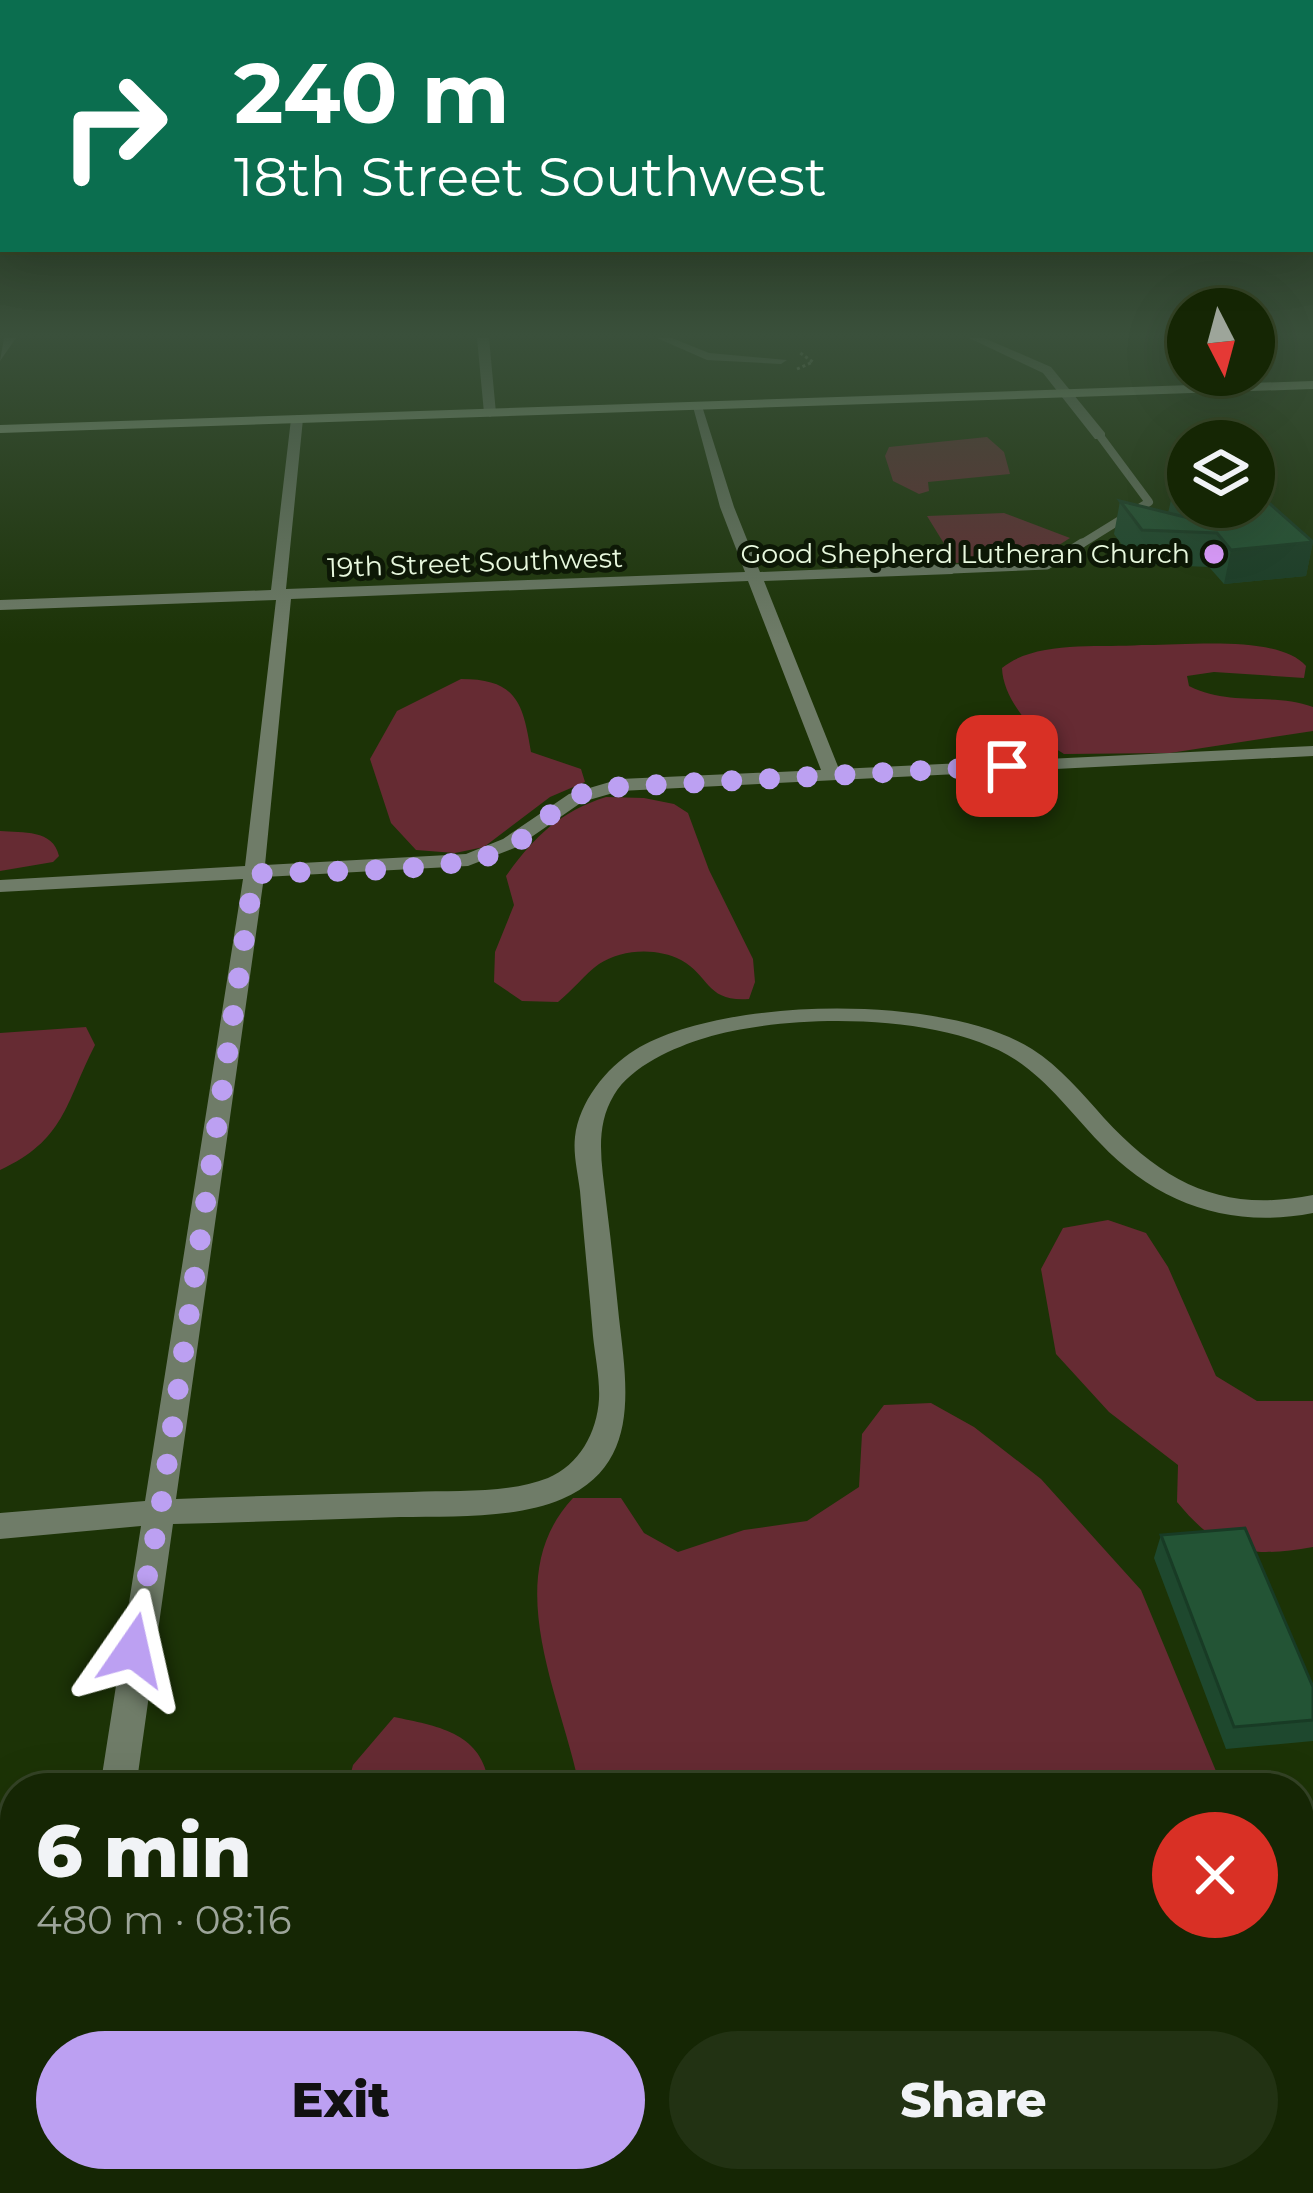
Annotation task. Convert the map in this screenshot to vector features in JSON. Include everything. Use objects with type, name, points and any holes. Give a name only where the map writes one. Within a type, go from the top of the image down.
[{"type":"street","points":[[120,1773],[254,874],[284,601],[279,594],[295,440]]},
{"type":"street","points":[[707,440],[832,775]]},
{"type":"street","name":"19th Street Southwest","points":[[0,604],[952,569]]},
{"type":"street","points":[[0,886],[438,863],[491,855],[518,842],[568,799],[598,788],[1313,751]]},
{"type":"street","points":[[0,1526],[160,1512],[488,1502],[553,1490],[585,1471],[602,1448],[614,1401],[592,1192],[589,1114],[612,1075],[646,1049],[684,1034],[725,1026],[854,1017],[908,1019],[964,1029],[1036,1063],[1127,1156],[1178,1192],[1241,1211],[1313,1204]]},
{"type":"street","points":[[108,1773],[160,1512]]},
{"type":"lane","points":[[952,569],[1048,565],[1149,502],[1103,440]]},
{"type":"shaded area","points":[[991,440],[1004,452],[1010,474],[928,482],[929,491],[919,494],[893,481],[885,456],[889,447]]},
{"type":"shaded area","points":[[1004,513],[1070,538],[1037,559],[956,563],[927,516]]},
{"type":"shaded area","points":[[1205,644],[1274,649],[1306,666],[1304,678],[1214,672],[1187,676],[1189,686],[1220,696],[1313,707],[1313,731],[1170,753],[1064,754],[1023,717],[1008,693],[1002,668],[1050,649]]},
{"type":"shaded area","points":[[461,679],[505,689],[520,707],[531,752],[581,769],[585,782],[550,797],[484,847],[455,853],[416,850],[391,823],[370,759],[397,711]]},
{"type":"shaded area","points":[[606,797],[644,798],[674,804],[688,813],[709,870],[753,959],[755,982],[749,999],[724,997],[681,960],[650,952],[608,959],[558,1002],[522,1001],[494,982],[495,952],[514,905],[506,876],[549,828],[574,810]]},
{"type":"shaded area","points":[[0,831],[44,837],[59,856],[53,862],[0,871]]},
{"type":"shaded area","points":[[86,1027],[95,1045],[61,1118],[38,1146],[0,1170],[0,1033]]},
{"type":"shaded area","points":[[1108,1220],[1146,1233],[1168,1267],[1216,1376],[1257,1401],[1313,1401],[1313,1547],[1253,1551],[1207,1533],[1177,1502],[1178,1465],[1109,1412],[1056,1354],[1041,1269],[1063,1228]]},
{"type":"shaded area","points":[[931,1403],[974,1427],[1041,1479],[1141,1590],[1217,1773],[576,1773],[548,1671],[537,1598],[540,1562],[551,1529],[573,1498],[621,1498],[644,1533],[678,1552],[744,1530],[807,1521],[859,1487],[862,1434],[884,1405]]},
{"type":"shaded area","points":[[394,1717],[457,1735],[479,1755],[486,1773],[351,1773]]},
{"type":"building","points":[[1120,501],[1167,513],[1167,528],[1275,528],[1275,508],[1313,542],[1231,550],[1217,533],[1142,530]]},
{"type":"building","points":[[1245,1528],[1313,1687],[1313,1720],[1234,1727],[1161,1535]]},
{"type":"place","name":"Good Shepherd Lutheran Church","points":[[1214,554]]},
{"type":"route","points":[[133,1650],[160,1512],[254,874],[438,863],[491,855],[518,842],[568,799],[598,788],[1007,766]]}]
